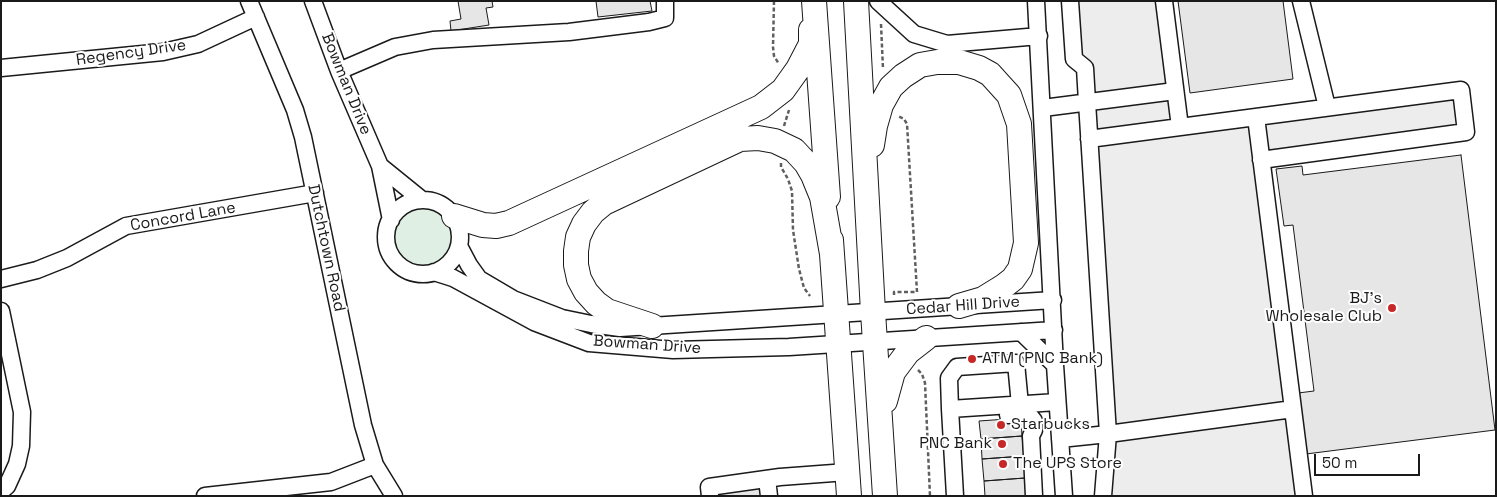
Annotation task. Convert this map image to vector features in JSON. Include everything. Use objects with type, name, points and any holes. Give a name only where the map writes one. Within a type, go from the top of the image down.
[{"type":"highway","points":[[454,216],[483,225],[496,226],[509,223],[761,107],[783,90],[798,69],[811,44],[813,1]]},
{"type":"highway","points":[[813,1],[849,496]]},
{"type":"highway","points":[[856,1],[885,496]]},
{"type":"highway","points":[[866,184],[875,126],[881,105],[891,87],[903,76],[920,65],[937,62],[959,62],[979,68],[990,74],[1009,95],[1019,124],[1026,243],[1020,269],[1013,279],[988,297],[958,306]]},
{"type":"highway","points":[[652,326],[607,311],[586,292],[576,265],[578,237],[584,224],[593,212],[604,203],[740,139],[758,138],[775,141],[794,150],[806,163],[822,197],[832,254]]},
{"type":"highway","points":[[881,417],[892,372],[908,352],[926,338]]},
{"type":"street","name":"Dutchtown Road","points":[[249,1],[295,110],[303,137],[363,425],[376,465],[394,496]]},
{"type":"street","name":"Bowman Drive","points":[[313,1],[339,71],[380,166],[391,220]]},
{"type":"street","points":[[339,71],[395,47],[433,40],[569,32],[649,22],[665,18],[665,1]]},
{"type":"street","points":[[1036,1],[1057,402],[1064,496]]},
{"type":"street","points":[[1070,1],[1074,60],[1084,68],[1087,102],[1108,434],[1103,496]]},
{"type":"street","points":[[1164,1],[1180,127]]},
{"type":"street","points":[[1301,1],[1327,107]]},
{"type":"street","points":[[879,8],[914,34],[947,44],[1039,36]]},
{"type":"street","name":"Regency Drive","points":[[1,68],[163,52],[198,44],[256,17]]},
{"type":"street","points":[[1089,139],[1461,90],[1466,132],[1261,160]]},
{"type":"street","points":[[1043,108],[1176,91]]},
{"type":"street","points":[[1256,117],[1304,496]]},
{"type":"street","name":"Bowman Drive","points":[[380,166],[422,200]]},
{"type":"street","name":"Concord Lane","points":[[1,280],[37,270],[67,258],[126,226],[314,193]]},
{"type":"street","points":[[422,200],[440,204],[454,216],[459,228],[459,246],[447,265],[434,272],[416,273],[404,268],[395,260],[389,250],[386,238],[394,214],[404,206],[422,200]]},
{"type":"street","name":"Bowman Drive","points":[[459,246],[479,279],[513,300],[562,318],[591,324],[620,328],[873,312]]},
{"type":"street","name":"Bowman Drive","points":[[434,272],[453,278],[534,322],[589,343],[674,350],[789,347],[875,341]]},
{"type":"street","name":"Cedar Hill Drive","points":[[873,312],[1052,300]]},
{"type":"street","points":[[1,311],[22,412],[21,446],[17,464],[7,486],[1,491]]},
{"type":"street","name":"Cedar Hill Drive","points":[[875,341],[1054,330]]},
{"type":"street","points":[[1021,332],[1055,365]]},
{"type":"street","points":[[955,496],[949,378],[957,368],[1016,363],[1027,404],[1035,424],[1031,436],[1034,496]]},
{"type":"street","points":[[950,413],[1057,402]]},
{"type":"street","points":[[1060,438],[1108,434],[1293,409]]},
{"type":"street","points":[[950,413],[1023,414],[1030,416],[1035,424]]},
{"type":"street","points":[[205,496],[331,482],[376,465]]},
{"type":"street","points":[[710,496],[709,487],[767,479],[847,472]]},
{"type":"street","points":[[767,479],[769,496]]},
{"type":"path","points":[[774,1],[772,47],[774,56],[783,67]]},
{"type":"path","points":[[879,8],[884,76]]},
{"type":"path","points":[[894,297],[894,292],[917,292],[907,124],[904,119],[897,115]]},
{"type":"path","points":[[781,158],[781,167],[788,178],[792,191],[794,230],[799,268],[804,288],[810,296]]},
{"type":"path","points":[[916,368],[922,374],[925,383],[930,496]]},
{"type":"green space","points":[[423,200],[437,203],[449,211],[457,223],[460,237],[457,251],[449,263],[437,271],[423,274],[409,271],[397,263],[389,251],[386,237],[389,223],[397,211],[409,203]]},
{"type":"shaded area","points":[[1070,1],[1164,1],[1181,127],[1461,90],[1466,132],[1261,160],[1304,496],[1103,496],[1087,102]]},
{"type":"building","points":[[458,1],[492,1],[493,7],[486,8],[489,25],[451,31],[450,21],[461,19]]},
{"type":"building","points":[[596,1],[650,1],[652,11],[598,17]]},
{"type":"building","points":[[1178,1],[1283,1],[1293,79],[1190,93]]},
{"type":"building","name":"BJ's Wholesale Club","points":[[1461,155],[1495,430],[1306,454],[1298,393],[1314,391],[1293,225],[1284,226],[1276,169],[1302,166],[1303,175]]},
{"type":"building","name":"Starbucks","points":[[1021,418],[1022,436],[981,439],[979,421]]},
{"type":"building","name":"PNC Bank","points":[[1022,436],[1024,456],[982,459],[981,439]]},
{"type":"building","name":"The UPS Store","points":[[1024,456],[1025,478],[984,481],[982,459]]},
{"type":"building","points":[[1025,478],[1026,496],[985,496],[984,481]]},
{"type":"building","points":[[759,486],[761,496],[721,496],[720,492]]},
{"type":"place","name":"BJ's Wholesale Club","points":[[1392,308]]},
{"type":"place","name":"ATM (PNC Bank)","points":[[972,359]]},
{"type":"place","name":"Starbucks","points":[[1001,425]]},
{"type":"place","name":"PNC Bank","points":[[1002,444]]},
{"type":"place","name":"The UPS Store","points":[[1003,464]]}]
